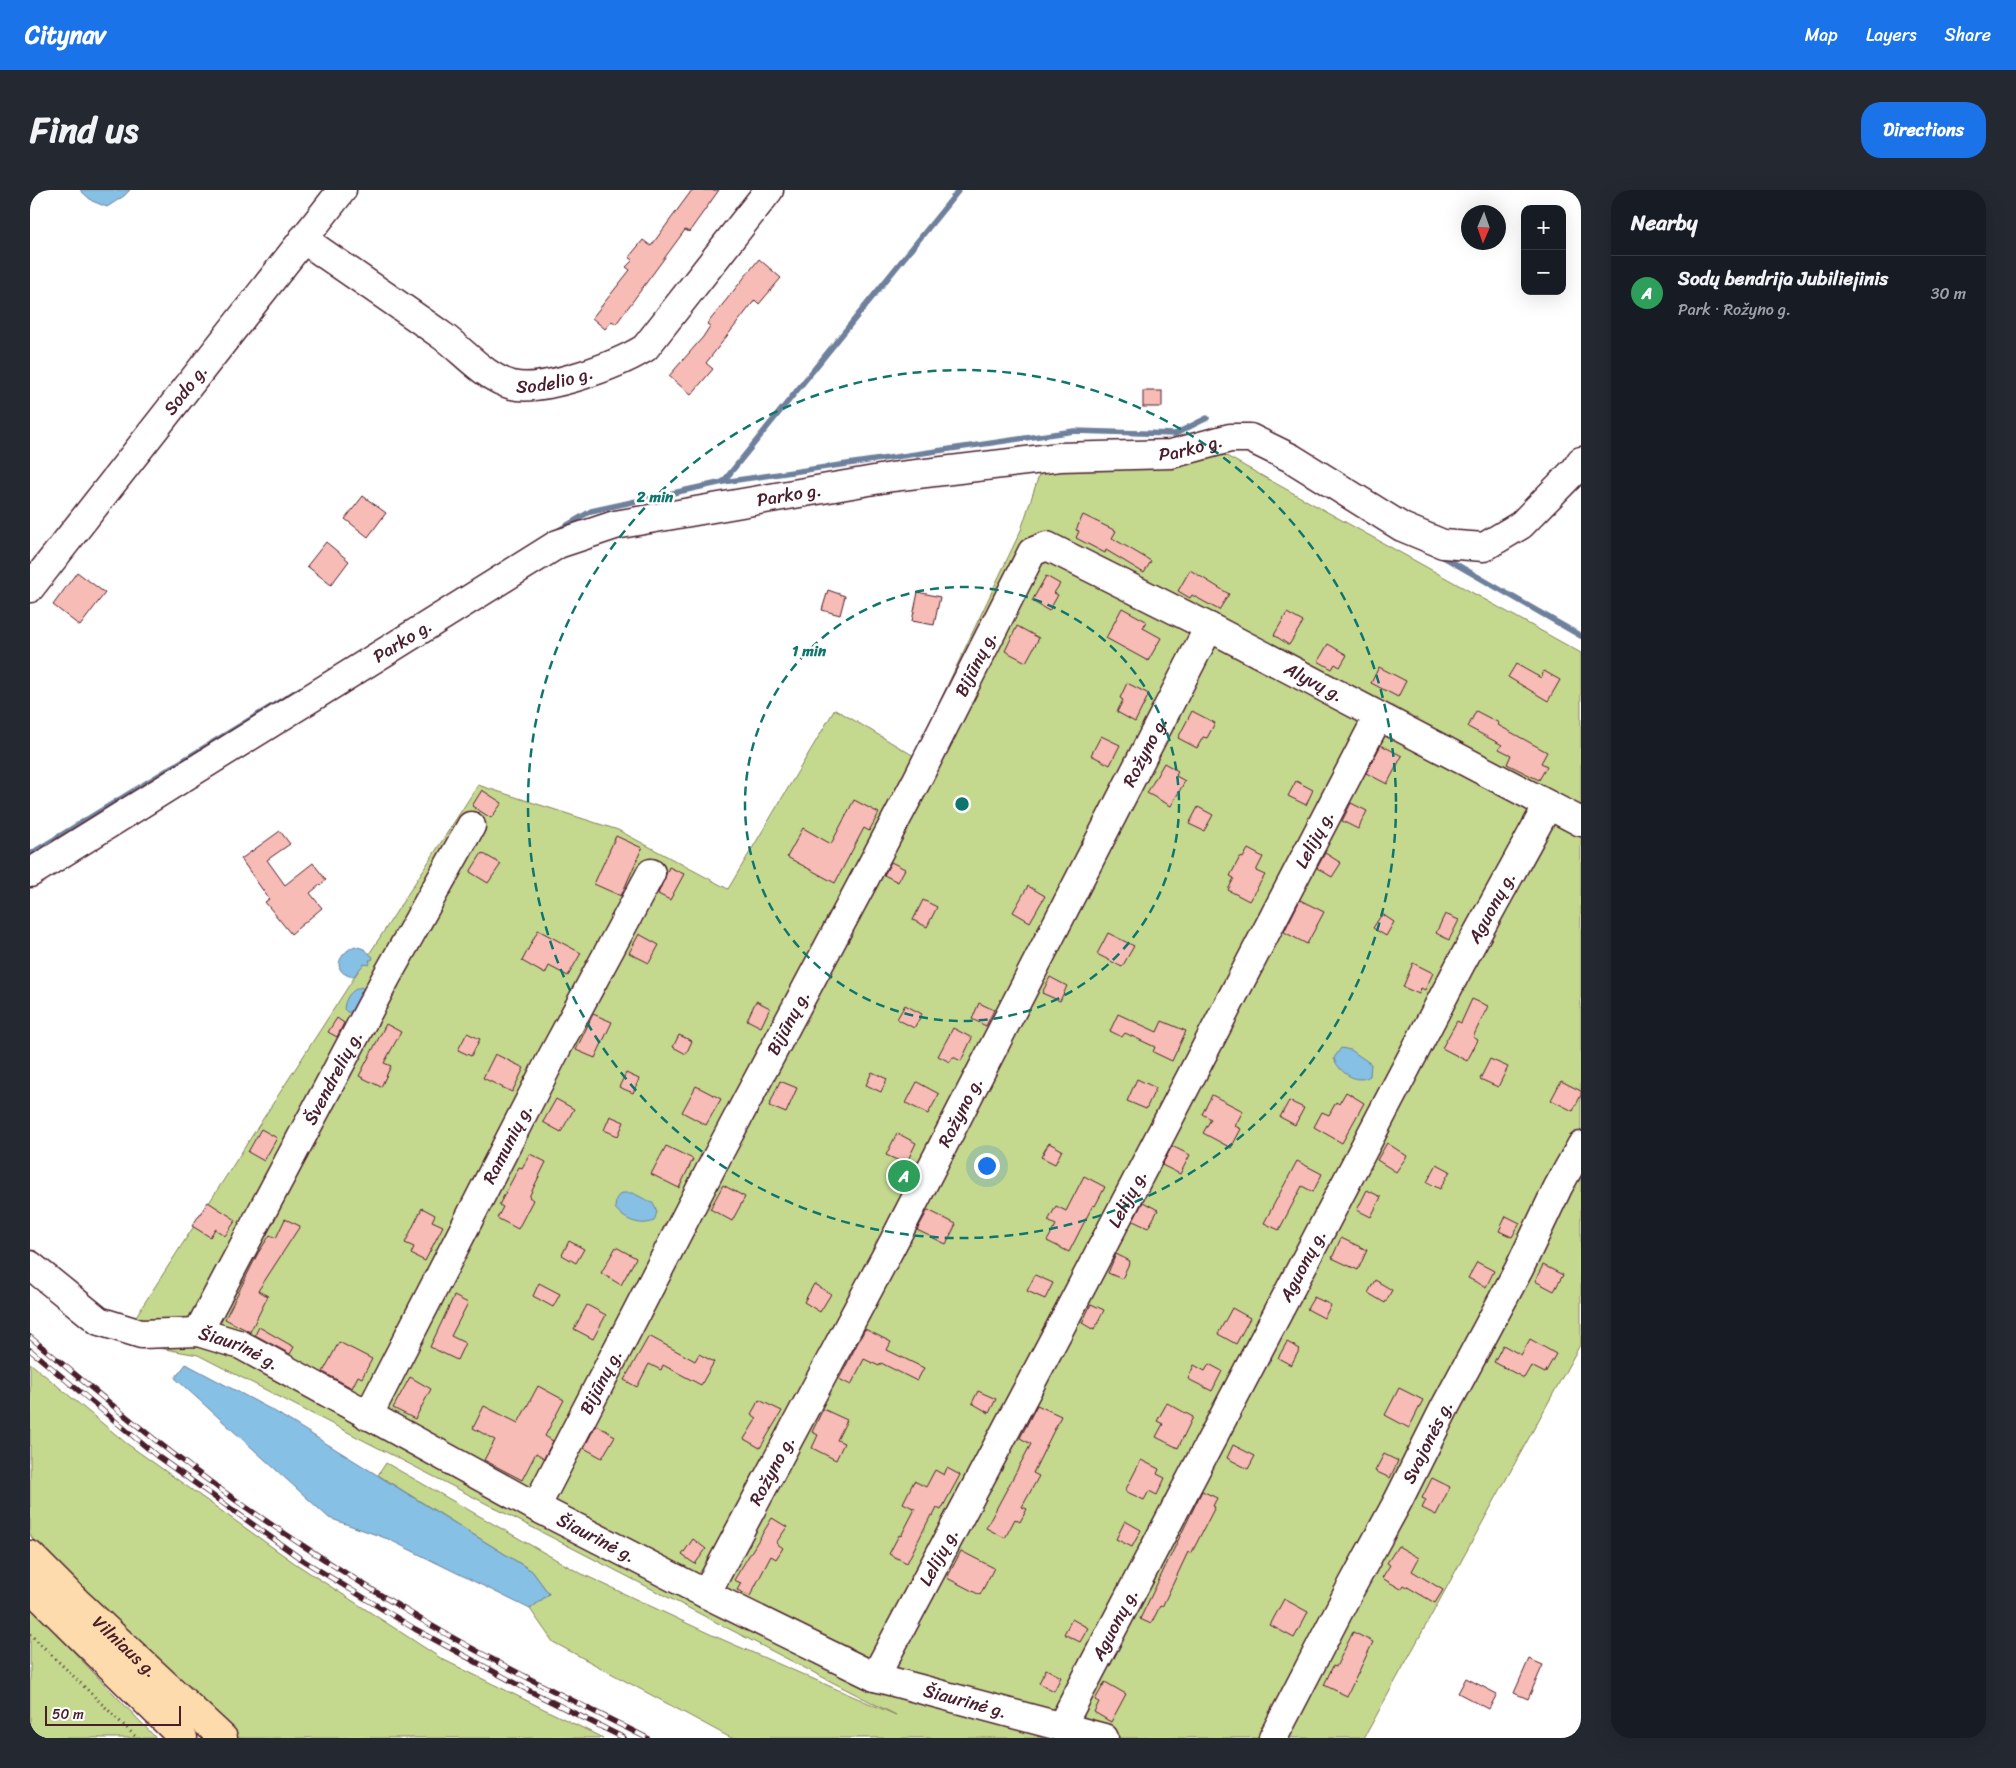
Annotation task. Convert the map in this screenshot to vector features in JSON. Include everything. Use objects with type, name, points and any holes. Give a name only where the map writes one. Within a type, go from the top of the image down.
[{"type":"highway","name":"Vilniaus g.","points":[[30,1555],[76,1601],[223,1738]]},
{"type":"highway","name":"Vilniaus g.","points":[[30,1587],[183,1738]]},
{"type":"street","name":"Sodo g.","points":[[30,588],[342,190]]},
{"type":"street","name":"Sodelio g.","points":[[303,239],[444,338],[497,379],[512,385],[545,386],[628,359],[645,348],[769,190]]},
{"type":"street","name":"Parko g.","points":[[30,873],[558,544],[614,525],[892,477],[1060,457],[1141,453],[1171,454],[1230,438],[1250,438],[1291,458],[1402,527],[1443,544],[1484,547],[1521,525],[1576,469],[1581,461]]},
{"type":"street","name":"Alyvų g.","points":[[1047,546],[1208,627],[1581,822]]},
{"type":"street","name":"Bijūnų g.","points":[[536,1507],[720,1151],[917,780],[1032,552],[1047,546]]},
{"type":"street","name":"Rožyno g.","points":[[706,1594],[899,1232],[1208,627]]},
{"type":"street","name":"Lelijų g.","points":[[875,1678],[1060,1328],[1378,717]]},
{"type":"street","name":"Aguonų g.","points":[[1061,1727],[1460,965],[1548,805]]},
{"type":"street","name":"Švendrelių g.","points":[[198,1332],[387,976],[471,826]]},
{"type":"street","name":"Ramunių g.","points":[[368,1416],[552,1057],[651,873]]},
{"type":"street","name":"Svajonės g.","points":[[1273,1738],[1398,1501],[1445,1406],[1519,1269],[1558,1187],[1581,1146]]},
{"type":"street","name":"Šiaurinė g.","points":[[30,1265],[99,1321],[141,1334],[198,1332],[241,1345],[536,1507],[875,1678],[1104,1738]]},
{"type":"path","points":[[30,1634],[137,1738]]},
{"type":"green space","points":[[1221,453],[1581,653],[1581,1343],[1364,1738],[731,1738],[553,1642],[530,1609],[549,1594],[532,1571],[378,1475],[386,1463],[578,1572],[712,1635],[896,1715],[198,1355],[120,1341],[478,785],[618,830],[728,889],[835,709],[914,756],[1021,530],[1041,469]]},
{"type":"green space","points":[[30,1363],[126,1443],[296,1564],[442,1659],[603,1738],[235,1738],[44,1555],[30,1535]]},
{"type":"green space","points":[[30,1606],[156,1738],[30,1738]]},
{"type":"water","points":[[80,190],[130,190],[107,207],[92,201]]},
{"type":"water","points":[[355,946],[364,949],[373,957],[372,960],[369,960],[369,965],[364,964],[353,977],[341,971],[339,962],[349,949]]},
{"type":"water","points":[[361,987],[365,991],[356,1013],[347,1012],[344,1009],[347,998],[351,992]]},
{"type":"water","points":[[1341,1048],[1351,1050],[1371,1064],[1370,1076],[1359,1079],[1354,1078],[1339,1068],[1334,1058]]},
{"type":"water","points":[[621,1193],[633,1193],[654,1204],[657,1212],[654,1221],[638,1223],[623,1216],[615,1208],[616,1199]]},
{"type":"water","points":[[186,1364],[274,1411],[532,1571],[549,1594],[530,1609],[388,1539],[329,1518],[175,1378]]},
{"type":"building","points":[[692,190],[719,190],[689,232],[685,230],[616,324],[612,321],[605,329],[592,318],[630,270],[626,267],[633,260],[629,257],[643,240],[651,246]]},
{"type":"building","points":[[759,259],[781,278],[759,304],[755,300],[706,363],[713,369],[691,395],[669,376],[703,337],[710,326],[707,324]]},
{"type":"building","points":[[1143,391],[1162,391],[1162,407],[1143,407]]},
{"type":"building","points":[[363,496],[386,513],[368,537],[345,519]]},
{"type":"building","points":[[1083,515],[1116,531],[1112,538],[1151,561],[1144,573],[1106,550],[1105,553],[1076,538],[1079,531],[1076,530]]},
{"type":"building","points":[[326,542],[349,561],[331,585],[307,566]]},
{"type":"building","points":[[1190,570],[1229,594],[1219,610],[1192,595],[1190,598],[1178,591]]},
{"type":"building","points":[[77,572],[105,593],[80,626],[53,605]]},
{"type":"building","points":[[1046,576],[1060,584],[1054,593],[1058,595],[1049,611],[1032,601]]},
{"type":"building","points":[[828,590],[845,596],[840,615],[822,610]]},
{"type":"building","points":[[918,592],[940,597],[934,625],[912,621]]},
{"type":"building","points":[[1122,608],[1146,621],[1143,628],[1161,638],[1148,661],[1106,638]]},
{"type":"building","points":[[1287,613],[1303,622],[1289,645],[1274,635]]},
{"type":"building","points":[[1017,626],[1039,638],[1026,662],[1005,651]]},
{"type":"building","points":[[1328,644],[1347,655],[1340,667],[1335,664],[1332,669],[1318,661]]},
{"type":"building","points":[[1516,664],[1541,678],[1544,671],[1560,680],[1548,701],[1508,677]]},
{"type":"building","points":[[1379,667],[1406,681],[1398,697],[1371,683]]},
{"type":"building","points":[[1127,683],[1149,694],[1135,722],[1117,712],[1123,700],[1120,698]]},
{"type":"building","points":[[1192,711],[1215,723],[1207,738],[1203,737],[1197,748],[1178,738]]},
{"type":"building","points":[[1476,711],[1547,752],[1541,763],[1547,766],[1539,780],[1507,764],[1511,755],[1499,749],[1502,745],[1468,727]]},
{"type":"building","points":[[1101,736],[1120,745],[1110,765],[1091,755]]},
{"type":"building","points":[[1381,745],[1402,756],[1387,784],[1366,773]]},
{"type":"building","points":[[1164,763],[1178,771],[1176,776],[1185,781],[1171,806],[1147,793]]},
{"type":"building","points":[[1296,781],[1313,790],[1306,805],[1288,796]]},
{"type":"building","points":[[482,790],[502,803],[491,818],[472,806]]},
{"type":"building","points":[[854,800],[879,813],[869,831],[864,828],[835,883],[787,857],[803,828],[831,844]]},
{"type":"building","points":[[1351,803],[1367,811],[1358,829],[1342,821]]},
{"type":"building","points":[[1198,807],[1213,815],[1204,831],[1189,824]]},
{"type":"building","points":[[280,831],[290,844],[267,860],[285,885],[313,863],[326,880],[310,893],[322,908],[291,934],[265,902],[269,899],[241,859]]},
{"type":"building","points":[[616,836],[642,848],[621,896],[594,884]]},
{"type":"building","points":[[1248,849],[1263,857],[1256,871],[1265,875],[1249,901],[1228,890],[1234,878],[1230,876],[1240,857],[1243,858]]},
{"type":"building","points":[[482,853],[501,864],[488,883],[470,872]]},
{"type":"building","points":[[1325,853],[1341,863],[1332,877],[1317,868]]},
{"type":"building","points":[[891,862],[905,869],[898,882],[884,875]]},
{"type":"building","points":[[669,867],[684,874],[670,900],[658,894]]},
{"type":"building","points":[[1028,886],[1045,896],[1030,922],[1013,912]]},
{"type":"building","points":[[923,900],[937,907],[927,927],[913,920]]},
{"type":"building","points":[[1300,900],[1324,912],[1307,944],[1284,932]]},
{"type":"building","points":[[1382,914],[1394,922],[1386,936],[1373,928]]},
{"type":"building","points":[[1445,914],[1459,920],[1449,940],[1436,933]]},
{"type":"building","points":[[538,930],[581,953],[568,976],[549,966],[545,974],[522,961]]},
{"type":"building","points":[[1108,933],[1134,946],[1122,967],[1097,954]]},
{"type":"building","points":[[639,934],[659,945],[649,963],[629,953]]},
{"type":"building","points":[[1413,963],[1433,973],[1425,990],[1421,988],[1419,994],[1403,987]]},
{"type":"building","points":[[1050,977],[1067,986],[1060,1001],[1042,993]]},
{"type":"building","points":[[1472,999],[1488,1006],[1473,1037],[1478,1040],[1467,1061],[1442,1048],[1457,1021],[1461,1023]]},
{"type":"building","points":[[756,1001],[770,1008],[761,1027],[747,1020]]},
{"type":"building","points":[[979,1003],[994,1010],[986,1026],[972,1019]]},
{"type":"building","points":[[905,1005],[922,1014],[914,1028],[897,1019]]},
{"type":"building","points":[[593,1014],[612,1022],[595,1058],[576,1050]]},
{"type":"building","points":[[1118,1014],[1157,1032],[1162,1021],[1186,1031],[1172,1061],[1153,1052],[1155,1047],[1125,1033],[1122,1037],[1110,1031]]},
{"type":"building","points":[[337,1018],[344,1023],[337,1037],[328,1032]]},
{"type":"building","points":[[386,1024],[401,1032],[384,1063],[391,1066],[381,1087],[359,1076]]},
{"type":"building","points":[[953,1028],[972,1038],[961,1061],[953,1057],[950,1062],[938,1056]]},
{"type":"building","points":[[467,1033],[480,1039],[471,1056],[458,1050]]},
{"type":"building","points":[[679,1035],[692,1041],[686,1054],[673,1047]]},
{"type":"building","points":[[495,1054],[524,1068],[512,1092],[483,1078]]},
{"type":"building","points":[[1490,1059],[1508,1067],[1498,1087],[1480,1079]]},
{"type":"building","points":[[872,1072],[887,1079],[881,1092],[866,1085]]},
{"type":"building","points":[[626,1073],[639,1079],[633,1093],[619,1087]]},
{"type":"building","points":[[1137,1079],[1156,1088],[1146,1109],[1127,1101]]},
{"type":"building","points":[[780,1081],[797,1088],[786,1113],[769,1106]]},
{"type":"building","points":[[1561,1081],[1581,1091],[1573,1111],[1551,1100]]},
{"type":"building","points":[[917,1082],[939,1094],[928,1114],[906,1103]]},
{"type":"building","points":[[696,1086],[721,1099],[706,1125],[682,1112]]},
{"type":"building","points":[[1346,1092],[1364,1103],[1342,1143],[1314,1127],[1322,1112],[1329,1115],[1336,1102],[1339,1104]]},
{"type":"building","points":[[1212,1095],[1243,1111],[1235,1126],[1241,1129],[1231,1148],[1203,1133],[1211,1119],[1202,1114]]},
{"type":"building","points":[[556,1099],[574,1109],[561,1132],[543,1122]]},
{"type":"building","points":[[1289,1101],[1304,1108],[1295,1125],[1280,1117]]},
{"type":"building","points":[[610,1116],[624,1122],[618,1136],[604,1130]]},
{"type":"building","points":[[261,1129],[277,1138],[264,1161],[248,1152]]},
{"type":"building","points":[[897,1133],[916,1143],[906,1164],[886,1155]]},
{"type":"building","points":[[1049,1143],[1062,1150],[1055,1164],[1041,1157]]},
{"type":"building","points":[[1387,1143],[1407,1156],[1396,1172],[1377,1160]]},
{"type":"building","points":[[666,1146],[693,1159],[679,1188],[651,1174]]},
{"type":"building","points":[[1172,1146],[1190,1155],[1180,1174],[1162,1165]]},
{"type":"building","points":[[530,1154],[546,1162],[529,1197],[533,1200],[518,1229],[497,1218],[503,1207],[499,1205],[519,1167],[522,1168]]},
{"type":"building","points":[[1297,1161],[1322,1174],[1313,1192],[1302,1186],[1279,1230],[1264,1223]]},
{"type":"building","points":[[1437,1164],[1450,1171],[1440,1189],[1427,1182]]},
{"type":"building","points":[[1084,1176],[1105,1187],[1095,1206],[1093,1205],[1069,1252],[1047,1241],[1056,1225],[1048,1221],[1056,1206],[1066,1211]]},
{"type":"building","points":[[723,1185],[745,1197],[732,1221],[710,1209]]},
{"type":"building","points":[[1367,1190],[1381,1197],[1371,1217],[1357,1210]]},
{"type":"building","points":[[208,1202],[236,1220],[225,1236],[215,1229],[210,1237],[192,1226]]},
{"type":"building","points":[[1143,1202],[1158,1210],[1148,1228],[1133,1221]]},
{"type":"building","points":[[422,1208],[435,1215],[432,1221],[443,1226],[425,1261],[411,1254],[414,1247],[405,1243]]},
{"type":"building","points":[[928,1210],[956,1224],[946,1244],[917,1230]]},
{"type":"building","points":[[1506,1216],[1520,1223],[1512,1237],[1499,1231]]},
{"type":"building","points":[[285,1219],[300,1226],[258,1291],[268,1296],[250,1332],[225,1319],[258,1253],[270,1235],[276,1238]]},
{"type":"building","points":[[1341,1238],[1367,1250],[1358,1270],[1332,1258]]},
{"type":"building","points":[[569,1241],[584,1249],[576,1263],[562,1255]]},
{"type":"building","points":[[616,1247],[636,1258],[621,1285],[601,1273]]},
{"type":"building","points":[[1116,1254],[1130,1261],[1122,1279],[1108,1273]]},
{"type":"building","points":[[1477,1262],[1494,1271],[1486,1287],[1468,1278]]},
{"type":"building","points":[[1543,1265],[1563,1275],[1554,1291],[1535,1281]]},
{"type":"building","points":[[1035,1275],[1053,1283],[1045,1299],[1027,1291]]},
{"type":"building","points":[[1375,1280],[1392,1290],[1385,1303],[1368,1293]]},
{"type":"building","points":[[539,1283],[560,1294],[553,1307],[533,1296]]},
{"type":"building","points":[[814,1284],[831,1294],[820,1312],[804,1302]]},
{"type":"building","points":[[454,1296],[468,1303],[451,1336],[465,1343],[457,1360],[430,1347]]},
{"type":"building","points":[[1314,1297],[1331,1305],[1324,1318],[1307,1309]]},
{"type":"building","points":[[1091,1304],[1104,1310],[1094,1330],[1082,1323]]},
{"type":"building","points":[[587,1305],[606,1315],[593,1339],[574,1329]]},
{"type":"building","points":[[1232,1308],[1250,1318],[1236,1344],[1218,1334]]},
{"type":"building","points":[[259,1327],[294,1347],[290,1354],[255,1335]]},
{"type":"building","points":[[865,1329],[891,1342],[887,1350],[924,1368],[917,1381],[881,1363],[879,1366],[864,1359],[851,1385],[839,1379]]},
{"type":"building","points":[[649,1336],[695,1361],[699,1354],[714,1362],[701,1385],[663,1365],[661,1370],[649,1364],[637,1387],[624,1380]]},
{"type":"building","points":[[1530,1339],[1556,1354],[1545,1373],[1531,1366],[1524,1378],[1494,1362],[1503,1345],[1521,1355]]},
{"type":"building","points":[[339,1342],[372,1359],[362,1378],[358,1376],[352,1388],[323,1372]]},
{"type":"building","points":[[1287,1342],[1300,1349],[1291,1365],[1278,1358]]},
{"type":"building","points":[[1209,1364],[1222,1371],[1212,1391],[1188,1379],[1194,1365],[1205,1371]]},
{"type":"building","points":[[410,1377],[431,1389],[415,1419],[393,1408]]},
{"type":"building","points":[[538,1386],[564,1400],[545,1436],[553,1441],[544,1458],[536,1453],[522,1480],[484,1460],[495,1440],[473,1428],[484,1406],[518,1423]]},
{"type":"building","points":[[1399,1388],[1423,1400],[1409,1428],[1385,1415]]},
{"type":"building","points":[[978,1391],[996,1399],[989,1413],[972,1403]]},
{"type":"building","points":[[759,1400],[782,1411],[760,1448],[744,1439],[757,1418],[751,1414]]},
{"type":"building","points":[[1167,1403],[1193,1417],[1178,1448],[1156,1437],[1163,1424],[1157,1421]]},
{"type":"building","points":[[1037,1405],[1061,1416],[1033,1473],[1039,1476],[1022,1507],[1027,1509],[1020,1522],[1015,1519],[1005,1538],[986,1528],[1031,1444],[1020,1438]]},
{"type":"building","points":[[823,1409],[847,1420],[837,1440],[844,1443],[836,1460],[812,1448],[818,1435],[812,1432]]},
{"type":"building","points":[[596,1425],[615,1436],[602,1458],[584,1448]]},
{"type":"building","points":[[1233,1445],[1255,1456],[1248,1469],[1227,1458]]},
{"type":"building","points":[[1384,1454],[1398,1461],[1390,1478],[1375,1471]]},
{"type":"building","points":[[1141,1460],[1159,1469],[1157,1474],[1165,1478],[1157,1495],[1149,1491],[1144,1500],[1125,1491]]},
{"type":"building","points":[[947,1468],[960,1475],[941,1510],[937,1508],[933,1516],[931,1515],[907,1563],[889,1554],[915,1509],[903,1503],[914,1481],[926,1487],[935,1470],[944,1475]]},
{"type":"building","points":[[1432,1478],[1450,1487],[1436,1515],[1422,1508],[1426,1500],[1422,1498]]},
{"type":"building","points":[[1202,1491],[1217,1498],[1213,1506],[1215,1507],[1191,1554],[1188,1552],[1162,1607],[1160,1606],[1151,1624],[1140,1619]]},
{"type":"building","points":[[772,1518],[787,1527],[776,1543],[783,1548],[776,1559],[771,1556],[750,1596],[737,1590],[741,1583],[734,1580]]},
{"type":"building","points":[[1125,1521],[1141,1530],[1132,1547],[1116,1539]]},
{"type":"building","points":[[693,1539],[706,1549],[695,1564],[682,1555]]},
{"type":"building","points":[[1398,1546],[1419,1558],[1412,1571],[1443,1590],[1435,1603],[1404,1585],[1401,1589],[1382,1578],[1390,1565],[1387,1563]]},
{"type":"building","points":[[961,1551],[994,1568],[980,1595],[947,1578]]},
{"type":"building","points":[[1284,1599],[1308,1612],[1294,1638],[1270,1625]]},
{"type":"building","points":[[1072,1619],[1088,1628],[1080,1642],[1064,1634]]},
{"type":"building","points":[[1353,1632],[1373,1642],[1347,1696],[1324,1685],[1333,1666],[1336,1667]]},
{"type":"building","points":[[1529,1659],[1543,1665],[1528,1699],[1514,1693]]},
{"type":"building","points":[[1046,1669],[1061,1677],[1054,1691],[1039,1683]]},
{"type":"building","points":[[1466,1678],[1497,1694],[1489,1709],[1458,1693]]},
{"type":"building","points":[[1105,1682],[1126,1694],[1111,1722],[1094,1712],[1099,1702],[1095,1700]]},
{"type":"waterway","points":[[723,482],[959,190]]},
{"type":"waterway","points":[[557,531],[591,511],[723,482],[1074,431],[1175,434],[1207,418]]},
{"type":"waterway","points":[[1440,555],[1581,636]]},
{"type":"waterway","points":[[30,854],[300,689]]},
{"type":"railway","points":[[30,1337],[184,1462],[237,1501],[375,1592],[477,1651],[647,1738]]},
{"type":"railway","points":[[30,1350],[157,1456],[304,1561],[415,1629],[528,1690],[624,1738]]},
{"type":"place","name":"Sodų bendrija Jubiliejinis","points":[[904,1176]]}]
